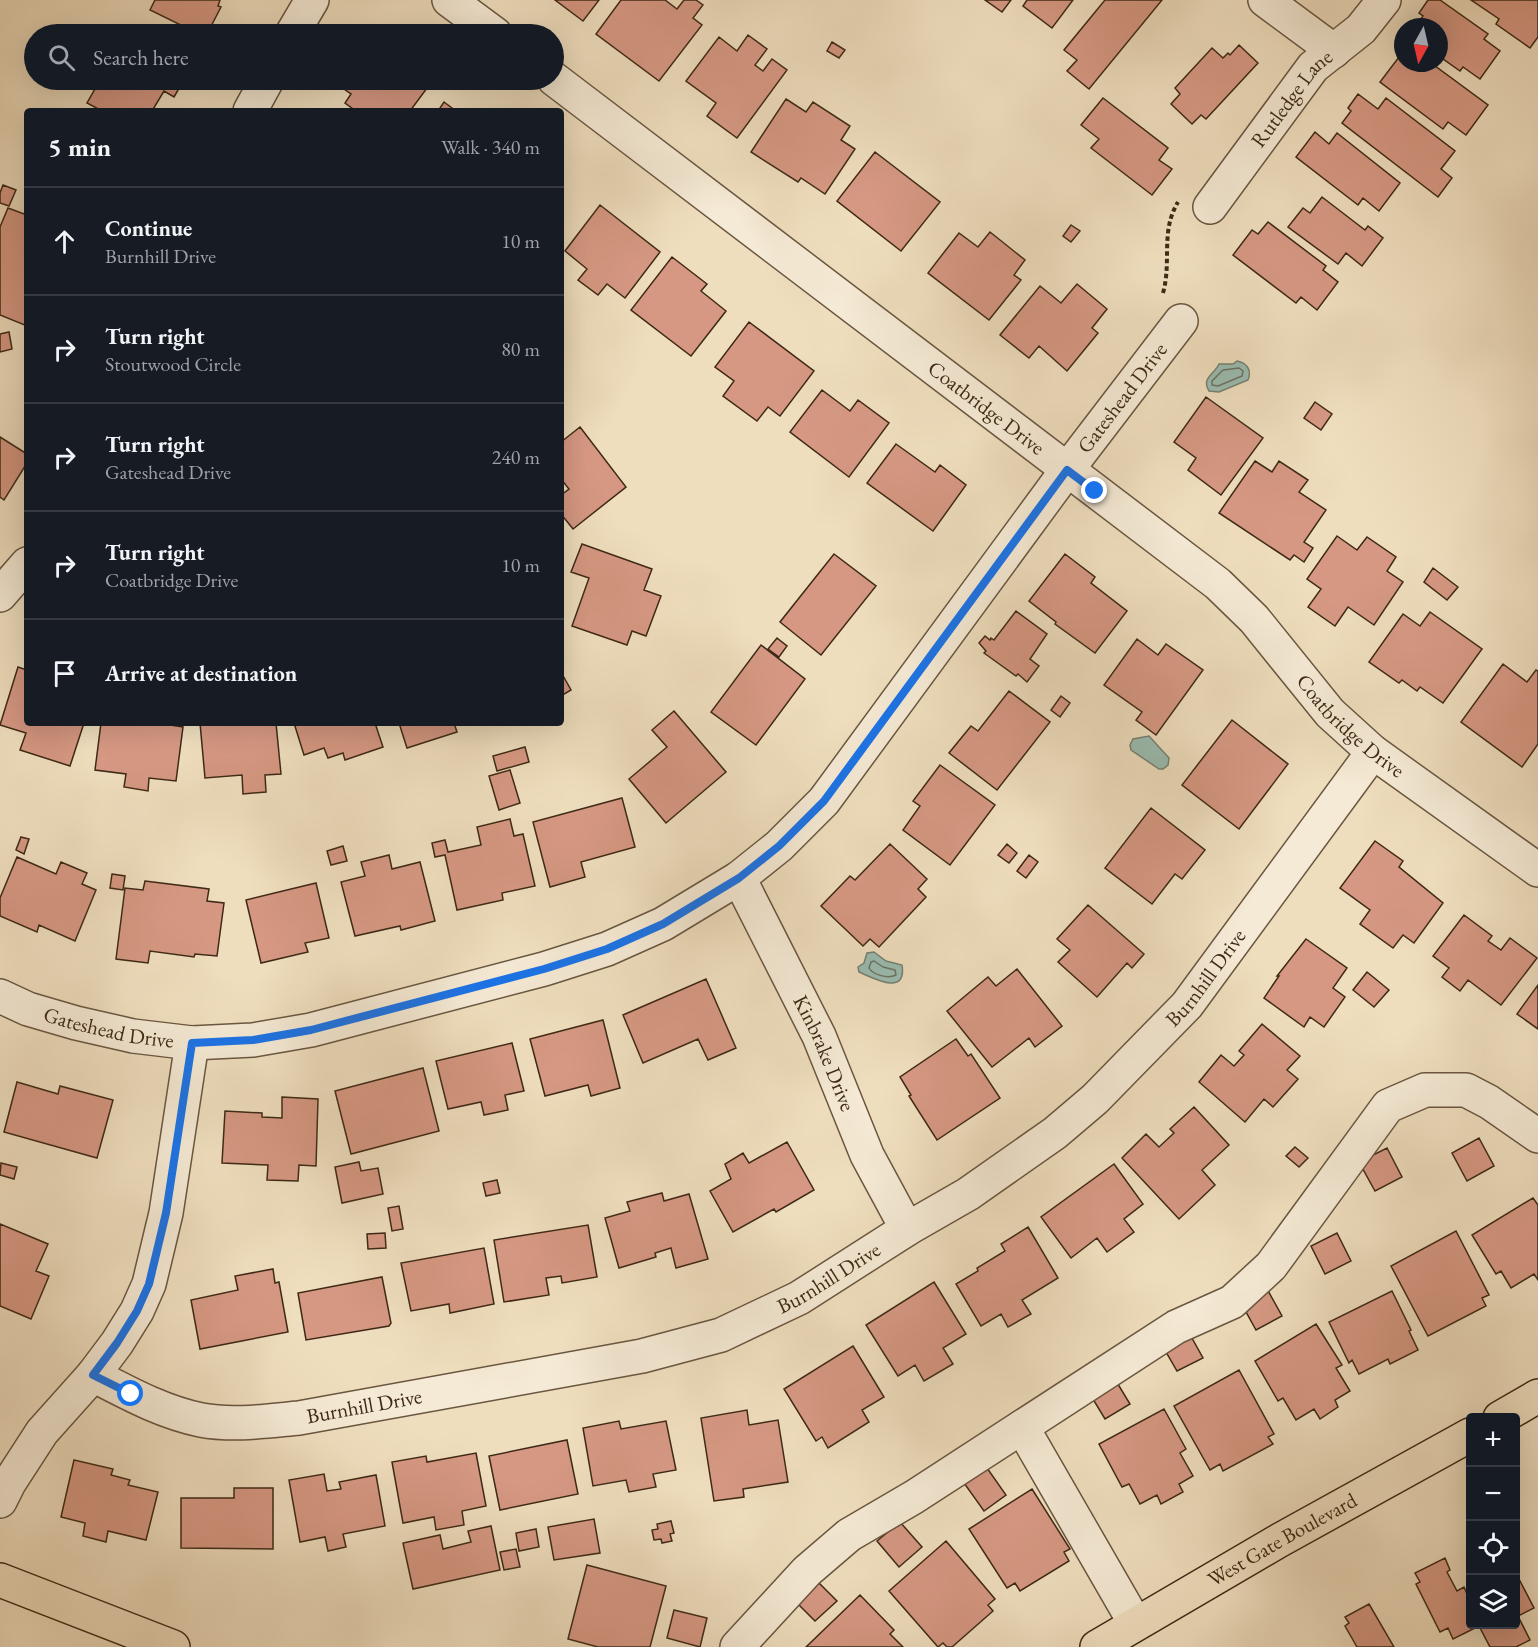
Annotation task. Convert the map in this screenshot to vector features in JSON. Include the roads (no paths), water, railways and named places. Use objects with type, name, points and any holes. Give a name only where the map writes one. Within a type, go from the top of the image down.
[{"type":"main road","points":[[1509,1413],[1538,1396]]},
{"type":"main road","name":"West Gate Boulevard","points":[[1097,1647],[1134,1623],[1466,1436]]},
{"type":"main road","points":[[0,1580],[173,1647]]},
{"type":"street","points":[[298,24],[312,0]]},
{"type":"street","points":[[449,0],[481,24]]},
{"type":"street","points":[[1265,0],[1334,51]]},
{"type":"street","name":"Rutledge Lane","points":[[1196,202],[1313,67],[1361,29],[1384,0]]},
{"type":"street","name":"Coatbridge Drive","points":[[564,87],[1218,584],[1254,619],[1330,713],[1373,752],[1538,870]]},
{"type":"street","points":[[251,108],[261,90]]},
{"type":"street","name":"Gateshead Drive","points":[[0,996],[28,1009],[133,1036],[192,1043],[253,1040],[311,1030],[544,969],[607,949],[663,924],[739,878],[779,846],[824,801],[1067,470],[1170,310]]},
{"type":"street","name":"Burnhill Drive","points":[[93,1375],[152,1405],[201,1420],[243,1423],[299,1418],[642,1356],[721,1335],[799,1298],[907,1229],[976,1189],[1055,1133],[1095,1100],[1186,1005],[1373,752]]},
{"type":"street","name":"Kinbrake Drive","points":[[739,878],[819,1036],[867,1155],[907,1229]]},
{"type":"street","points":[[0,1501],[42,1432],[93,1375],[127,1327],[149,1284],[166,1213],[192,1043]]},
{"type":"street","points":[[737,1647],[807,1571],[849,1535],[914,1497],[1176,1328],[1232,1302],[1271,1266],[1388,1106],[1425,1090],[1466,1090],[1489,1102],[1538,1136]]},
{"type":"street","points":[[1022,1427],[1134,1623]]},
{"type":"water","points":[[1237,361],[1248,367],[1248,380],[1219,392],[1209,391],[1207,380],[1219,364],[1233,364]]},
{"type":"water","points":[[1149,736],[1169,758],[1168,765],[1163,769],[1159,769],[1131,750],[1130,745],[1133,739]]},
{"type":"water","points":[[874,952],[886,961],[902,965],[902,975],[899,980],[888,983],[859,972],[858,967],[864,963],[867,953]]}]
